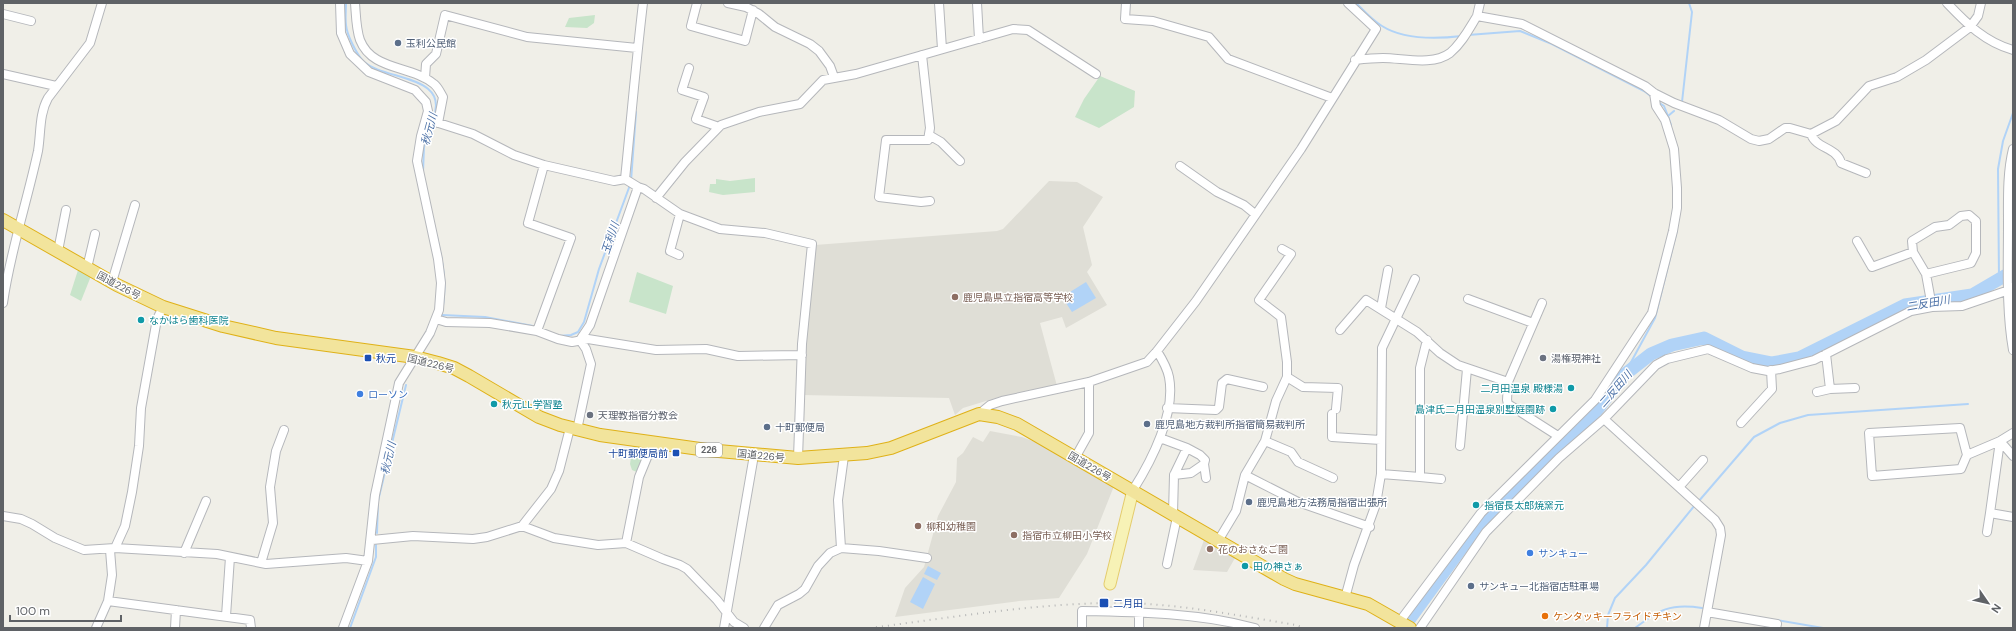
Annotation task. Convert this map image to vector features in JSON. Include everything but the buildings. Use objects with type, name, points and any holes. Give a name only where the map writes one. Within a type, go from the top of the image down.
[{"type":"highway","name":"国道226号","points":[[3,220],[112,282],[163,307],[223,326],[276,338],[415,357],[454,368],[482,383],[524,410],[573,429],[654,443],[754,455],[798,458],[844,456],[891,448],[979,414],[998,417],[1016,424],[1133,490],[1284,579],[1368,604],[1404,624]]},
{"type":"main road","points":[[1110,584],[1133,490]]},
{"type":"street","points":[[3,303],[7,272],[20,229],[38,149],[42,108],[56,86],[90,43],[102,3]]},
{"type":"street","points":[[340,3],[341,33],[350,54],[369,72],[406,86],[422,96],[426,102],[432,121]]},
{"type":"street","points":[[343,628],[368,561],[372,540],[375,495],[400,383],[430,333],[436,319],[439,310],[441,283],[438,259],[417,161],[421,136],[432,121],[443,96],[435,85],[425,78],[382,63],[369,56],[359,38],[355,3]]},
{"type":"street","points":[[626,179],[637,48],[643,3]]},
{"type":"street","points":[[696,3],[691,26],[745,41],[753,10]]},
{"type":"street","points":[[728,3],[753,10],[775,27],[810,44],[819,51],[830,66],[834,77]]},
{"type":"street","points":[[939,3],[942,49]]},
{"type":"street","points":[[977,3],[979,39]]},
{"type":"street","points":[[1126,3],[1125,18],[1154,21],[1209,37],[1228,59],[1332,98]]},
{"type":"street","points":[[979,414],[990,405],[1002,401],[1089,382],[1147,362],[1157,351],[1196,301],[1301,149],[1355,60],[1376,29],[1348,3]]},
{"type":"street","points":[[1355,60],[1382,58],[1426,60],[1439,58],[1448,54],[1462,40],[1477,16],[1480,3]]},
{"type":"street","points":[[1947,3],[1970,27],[2000,47],[2013,50]]},
{"type":"street","points":[[1477,16],[1522,24],[1536,30],[1645,86],[1654,93],[1682,107],[1719,120],[1751,139],[1759,141],[1769,139],[1785,128],[1811,134],[1836,121],[1869,86],[1896,77],[1926,60],[1970,27],[1978,16],[1981,3]]},
{"type":"street","points":[[3,14],[31,21]]},
{"type":"street","points":[[425,78],[426,64],[436,54],[445,15],[527,37],[637,48]]},
{"type":"street","points":[[656,198],[685,162],[719,127],[759,112],[800,104],[822,80],[856,74],[1013,29],[1028,30],[1096,74]]},
{"type":"street","points":[[922,55],[930,128],[928,140],[886,140],[879,197],[921,202],[930,201]]},
{"type":"street","points":[[689,68],[682,90],[704,97],[696,119],[719,127]]},
{"type":"street","points":[[3,74],[56,86]]},
{"type":"street","points":[[1404,624],[1481,513],[1595,400],[1648,321],[1655,304],[1673,231],[1677,208],[1674,149],[1665,120],[1656,106],[1654,93]]},
{"type":"street","points":[[432,121],[473,134],[514,155],[544,165],[614,181],[626,179],[644,189],[680,214],[727,230],[765,233],[812,244],[802,355],[798,458]]},
{"type":"street","points":[[1811,134],[1814,142],[1833,152],[1839,157],[1841,162],[1866,173]]},
{"type":"street","points":[[929,136],[941,142],[960,161]]},
{"type":"street","points":[[2013,149],[2009,184],[2008,267],[2010,288],[2010,332],[2013,350]]},
{"type":"street","points":[[538,329],[571,238],[528,223],[544,165]]},
{"type":"street","points":[[1180,166],[1217,192],[1244,205],[1255,214]]},
{"type":"street","points":[[580,340],[590,325],[638,187]]},
{"type":"street","points":[[112,282],[135,205]]},
{"type":"street","points":[[58,251],[66,210]]},
{"type":"street","points":[[680,214],[670,251],[680,255]]},
{"type":"street","points":[[1926,274],[1971,263],[1976,253],[1976,221],[1969,215],[1961,216],[1949,225],[1935,227],[1912,241],[1914,252],[1926,274],[1932,307]]},
{"type":"street","points":[[87,268],[96,234]]},
{"type":"street","points":[[1857,241],[1872,267],[1914,252]]},
{"type":"street","points":[[1218,541],[1236,511],[1245,475],[1264,440],[1276,401],[1287,377],[1287,362],[1281,317],[1259,300],[1291,254],[1282,249]]},
{"type":"street","points":[[1381,308],[1388,270]]},
{"type":"street","points":[[1345,598],[1354,565],[1370,527],[1376,504],[1381,474],[1382,348],[1416,279]]},
{"type":"street","points":[[1420,628],[1486,532],[1559,458],[1604,419],[1656,365],[1667,359],[1708,349],[1752,368],[1771,370],[1805,363],[1911,311],[1932,307],[1962,306],[2010,288]]},
{"type":"street","points":[[1468,299],[1533,324]]},
{"type":"street","points":[[1340,330],[1366,300],[1397,318],[1427,340],[1448,359],[1467,369],[1508,382]]},
{"type":"street","points":[[1542,303],[1508,382],[1507,400],[1508,404],[1558,436]]},
{"type":"street","points":[[96,628],[108,601],[112,575],[113,549],[125,526],[128,512],[139,446],[141,408],[158,319],[163,307]]},
{"type":"street","points":[[436,319],[446,322],[490,323],[538,329],[558,339],[572,342],[588,339],[656,350],[706,349],[738,356],[802,355]]},
{"type":"street","points":[[372,540],[413,536],[473,539],[487,537],[522,526],[551,489],[573,429],[591,364],[586,348],[580,340]]},
{"type":"street","points":[[1420,477],[1420,368],[1427,340]]},
{"type":"street","points":[[1133,490],[1142,476],[1165,426],[1169,376],[1157,351]]},
{"type":"street","points":[[1826,354],[1830,389]]},
{"type":"street","points":[[1460,446],[1467,369]]},
{"type":"street","points":[[1741,422],[1772,389],[1771,370]]},
{"type":"street","points":[[1287,377],[1303,387],[1338,388],[1332,437],[1382,440]]},
{"type":"street","points":[[1167,408],[1173,407],[1216,410],[1219,407],[1222,383],[1227,379],[1263,387]]},
{"type":"street","points":[[1076,458],[1089,433],[1089,382]]},
{"type":"street","points":[[1817,392],[1830,389],[1855,388]]},
{"type":"street","points":[[1604,419],[1715,520],[1720,528],[1721,534],[1704,628]]},
{"type":"street","points":[[1967,455],[1960,428],[1869,432],[1872,476],[1961,469],[1967,455],[2000,441],[2013,433]]},
{"type":"street","points":[[261,562],[273,522],[270,487],[276,451],[284,430]]},
{"type":"street","points":[[1160,438],[1187,448],[1200,455],[1205,460],[1204,464],[1206,478]]},
{"type":"street","points":[[1264,440],[1291,452],[1298,462],[1333,478]]},
{"type":"street","points":[[2000,441],[2013,456]]},
{"type":"street","points":[[1987,532],[2000,441]]},
{"type":"street","points":[[626,543],[639,476],[654,443]]},
{"type":"street","points":[[1167,564],[1175,516],[1174,476],[1187,448]]},
{"type":"street","points":[[724,628],[754,455]]},
{"type":"street","points":[[841,548],[838,500],[844,456]]},
{"type":"street","points":[[1679,487],[1703,460]]},
{"type":"street","points":[[1174,476],[1190,473],[1204,464]]},
{"type":"street","points":[[1381,474],[1441,479]]},
{"type":"street","points":[[1245,475],[1298,502],[1370,527]]},
{"type":"street","points":[[184,553],[206,501]]},
{"type":"street","points":[[1990,513],[2013,517]]},
{"type":"street","points":[[3,516],[26,522],[55,538],[84,550],[113,549],[184,553],[230,557],[261,562],[346,558],[368,561]]},
{"type":"street","points":[[522,526],[554,538],[598,545],[626,543],[687,569],[734,622],[744,628]]},
{"type":"street","points":[[764,628],[778,605],[799,594],[805,589],[822,560],[830,553],[841,548],[879,551],[927,558]]},
{"type":"street","points":[[226,616],[230,557]]},
{"type":"street","points":[[108,601],[250,620],[251,628]]},
{"type":"street","points":[[175,628],[176,610]]},
{"type":"street","points":[[1082,628],[1082,611],[1139,612],[1210,618],[1256,628]]},
{"type":"street","points":[[1139,612],[1139,628]]},
{"type":"street","points":[[1707,612],[1777,624],[1776,628]]},
{"type":"shaded area","name":"鹿児島県立指宿高等学校","points":[[1049,181],[1077,182],[1103,197],[1083,227],[1092,265],[1087,272],[1107,305],[1066,328],[1062,317],[1040,323],[1057,386],[999,397],[963,408],[955,415],[949,398],[802,395],[804,345],[815,245],[997,231],[1003,229]]},
{"type":"shaded area","name":"指宿市立柳田小学校","points":[[990,431],[1022,437],[1038,443],[1114,486],[1087,554],[1059,598],[1019,601],[895,617],[905,588],[924,567],[938,516],[956,482],[957,458],[963,453],[973,437],[983,442]]},
{"type":"shaded area","name":"花のおさなご園","points":[[1204,540],[1235,558],[1227,572],[1193,570]]},
{"type":"green space","points":[[595,15],[594,23],[587,28],[565,27],[569,18]]},
{"type":"green space","points":[[1100,76],[1135,91],[1134,107],[1099,128],[1075,117],[1084,99]]},
{"type":"green space","points":[[755,178],[755,192],[723,195],[709,192],[710,184],[716,184],[716,179],[730,181]]},
{"type":"green space","points":[[78,270],[91,276],[81,301],[70,295]]},
{"type":"green space","points":[[637,272],[673,286],[666,314],[629,302]]},
{"type":"green space","points":[[633,444],[649,446],[639,473],[632,470],[630,464]]},
{"type":"water","points":[[1086,282],[1096,298],[1072,312],[1062,297]]},
{"type":"water","points":[[928,566],[941,573],[937,580],[924,574]]},
{"type":"water","points":[[923,577],[935,584],[923,609],[910,602]]},
{"type":"waterway","name":"秋元川","points":[[346,3],[348,34],[360,58],[373,67],[424,86],[433,94],[436,104],[433,119]]},
{"type":"waterway","points":[[1356,3],[1379,24],[1400,34],[1432,38],[1462,36]]},
{"type":"waterway","points":[[1682,102],[1692,12],[1689,3]]},
{"type":"waterway","points":[[1468,35],[1520,31],[1552,44],[1644,91],[1652,97]]},
{"type":"waterway","points":[[1658,102],[1664,106],[1668,116]]},
{"type":"waterway","points":[[1671,125],[1668,116],[1674,111]]},
{"type":"waterway","name":"玉利川","points":[[631,181],[636,112]]},
{"type":"waterway","points":[[1999,280],[1998,169],[2003,141],[2013,113]]},
{"type":"waterway","name":"秋元川","points":[[423,172],[424,147],[431,123]]},
{"type":"waterway","name":"玉利川","points":[[559,336],[571,335],[578,332],[584,322],[599,269],[630,185]]},
{"type":"waterway","points":[[1624,375],[1655,318],[1677,230]]},
{"type":"waterway","name":"秋元川","points":[[437,237],[444,279],[443,305]]},
{"type":"waterway","name":"二反田川","points":[[1403,628],[1479,524],[1596,411],[1624,375],[1651,354],[1672,345],[1704,338],[1742,357],[1772,363],[1799,358],[1905,305],[1972,295],[2013,271]]},
{"type":"waterway","name":"玉利川","points":[[442,315],[485,317],[533,326]]},
{"type":"waterway","name":"秋元川","points":[[377,533],[378,501],[406,385]]},
{"type":"waterway","points":[[1698,502],[1754,437],[1780,423],[1808,415],[1968,404]]},
{"type":"waterway","points":[[1607,628],[1608,615],[1615,598],[1646,565],[1695,505]]},
{"type":"waterway","name":"秋元川","points":[[350,628],[376,557],[376,545]]},
{"type":"waterway","points":[[1635,628],[1658,612],[1666,609],[1681,606],[1702,608]]},
{"type":"waterway","points":[[1777,620],[1823,628]]},
{"type":"railway","points":[[870,628],[1016,609],[1103,603],[1175,606],[1296,625],[1304,628]]},
{"type":"place","name":"玉利公民館","points":[[398,43]]},
{"type":"place","name":"鹿児島県立指宿高等学校","points":[[955,297]]},
{"type":"place","name":"なかはら歯科医院","points":[[141,320]]},
{"type":"place","name":"秋元","points":[[368,358]]},
{"type":"place","name":"湯権現神社","points":[[1543,358]]},
{"type":"place","name":"二月田温泉 殿様湯","points":[[1571,388]]},
{"type":"place","name":"ローソン","points":[[360,394]]},
{"type":"place","name":"秋元LL学習塾","points":[[494,404]]},
{"type":"place","name":"島津氏二月田温泉別墅庭園跡","points":[[1553,409]]},
{"type":"place","name":"天理教指宿分教会","points":[[590,415]]},
{"type":"place","name":"鹿児島地方裁判所指宿簡易裁判所","points":[[1147,424]]},
{"type":"place","name":"十町郵便局","points":[[767,427]]},
{"type":"place","name":"十町郵便局前","points":[[676,453]]},
{"type":"place","name":"鹿児島地方法務局指宿出張所","points":[[1249,502]]},
{"type":"place","name":"指宿長太郎焼窯元","points":[[1476,505]]},
{"type":"place","name":"柳和幼稚園","points":[[918,526]]},
{"type":"place","name":"指宿市立柳田小学校","points":[[1014,535]]},
{"type":"place","name":"花のおさなご園","points":[[1210,549]]},
{"type":"place","name":"サンキュー","points":[[1530,553]]},
{"type":"place","name":"田の神さぁ","points":[[1245,566]]},
{"type":"place","name":"サンキュー北指宿店駐車場","points":[[1471,586]]},
{"type":"place","name":"二月田","points":[[1104,603]]},
{"type":"place","name":"ケンタッキーフライドチキン","points":[[1545,616]]}]
